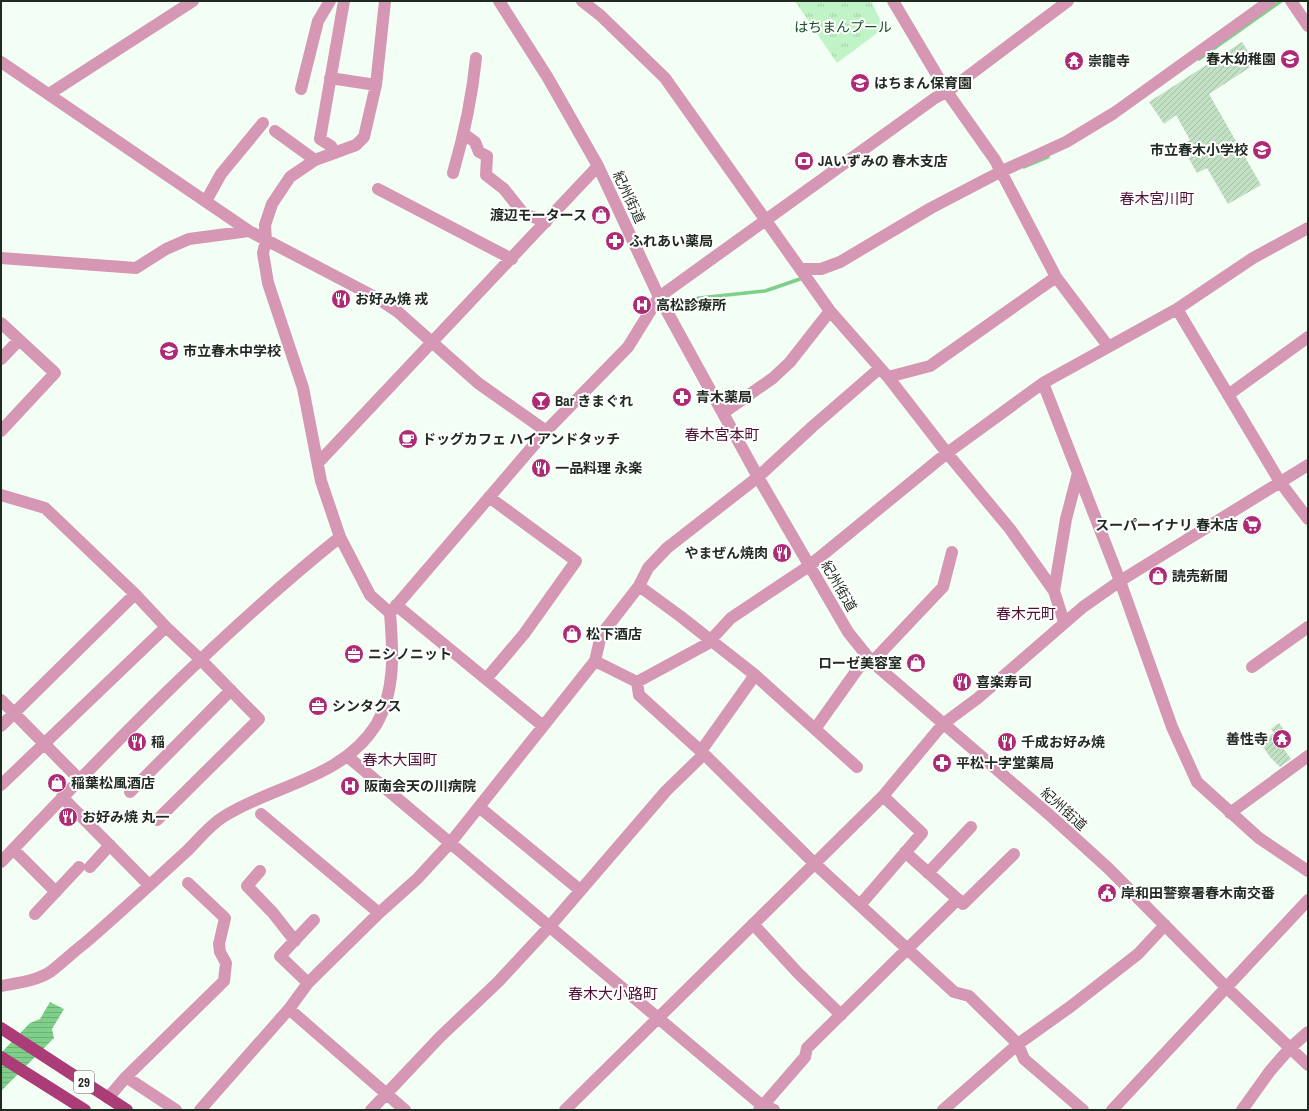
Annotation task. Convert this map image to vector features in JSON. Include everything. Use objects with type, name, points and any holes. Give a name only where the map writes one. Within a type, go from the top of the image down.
[{"type":"main road","name":"29","points":[[1,1028],[127,1110]]},
{"type":"main road","name":"29","points":[[1,1057],[85,1110]]},
{"type":"street","points":[[49,94],[193,1]]},
{"type":"street","points":[[301,89],[318,21],[330,1]]},
{"type":"street","points":[[335,153],[331,146],[320,139],[344,1]]},
{"type":"street","points":[[385,1],[376,85],[364,137],[356,145],[315,160],[290,177],[272,204],[265,225],[266,241],[263,253],[268,283],[303,388],[321,481],[340,538],[370,595],[393,609],[486,679],[543,726]]},
{"type":"street","name":"紀州街道","points":[[499,1],[548,78],[598,166],[659,297],[758,477],[848,632],[869,659],[1053,818],[1108,868],[1227,988],[1308,1065]]},
{"type":"street","points":[[582,1],[600,15],[665,78],[830,311],[884,372],[947,453],[1010,530],[1054,591],[1064,622]]},
{"type":"street","points":[[893,1],[947,92],[995,160],[1056,277],[1108,346]]},
{"type":"street","points":[[801,270],[821,269],[840,262],[931,208],[1000,172],[1066,142],[1114,113],[1270,1]]},
{"type":"street","points":[[1291,1],[1308,26]]},
{"type":"street","points":[[1,986],[25,982],[49,972],[108,923],[222,818],[249,803],[316,775],[348,756],[376,724],[385,701],[392,677],[393,609],[546,431],[628,347],[659,297],[767,220],[852,156],[935,98],[947,92],[1066,2]]},
{"type":"street","points":[[453,172],[464,134],[474,85],[476,58]]},
{"type":"street","points":[[1,62],[249,231],[377,298],[398,312],[478,383],[546,431]]},
{"type":"street","points":[[330,78],[376,85]]},
{"type":"street","points":[[206,201],[221,174],[263,124]]},
{"type":"street","points":[[275,131],[315,160]]},
{"type":"street","points":[[464,134],[475,142],[479,152],[487,156],[486,175],[504,189],[523,213],[546,222]]},
{"type":"street","points":[[318,463],[512,259],[598,166]]},
{"type":"street","points":[[378,189],[512,259]]},
{"type":"street","points":[[637,682],[711,641],[732,618],[809,566],[947,453],[1043,383],[1177,309],[1253,258],[1308,228]]},
{"type":"street","points":[[1,258],[136,268],[166,249],[189,239],[249,231]]},
{"type":"street","points":[[200,1110],[289,1009],[308,983],[379,913],[417,879],[451,842],[595,661],[601,635],[638,586],[648,568],[667,548],[758,477],[812,427],[884,372],[930,366],[1056,277]]},
{"type":"street","points":[[1177,309],[1280,482],[1308,519]]},
{"type":"street","points":[[723,413],[773,378],[790,362],[830,311]]},
{"type":"street","points":[[1,323],[54,373],[1,431]]},
{"type":"street","points":[[1228,395],[1308,337]]},
{"type":"street","points":[[1,359],[19,340]]},
{"type":"street","points":[[1043,383],[1120,581],[1172,727],[1197,782],[1259,838],[1308,871]]},
{"type":"street","points":[[569,1108],[883,796],[943,724],[978,698],[1083,607],[1120,581],[1308,465]]},
{"type":"street","points":[[1054,591],[1066,519],[1078,473]]},
{"type":"street","points":[[1,495],[45,508],[135,594],[166,627],[202,660],[259,720],[157,820]]},
{"type":"street","points":[[486,679],[524,634],[576,561],[489,497]]},
{"type":"street","points":[[1,862],[79,779],[202,660],[285,582],[340,538]]},
{"type":"street","points":[[815,729],[869,659],[943,587],[952,552]]},
{"type":"street","points":[[638,586],[755,675],[857,767]]},
{"type":"street","points":[[1,726],[135,594]]},
{"type":"street","points":[[1,785],[166,627]]},
{"type":"street","points":[[1252,667],[1308,627]]},
{"type":"street","points":[[595,661],[637,682]]},
{"type":"street","points":[[372,1110],[386,1093],[440,1037],[498,982],[550,926],[666,791],[703,753],[755,675]]},
{"type":"street","points":[[637,682],[639,695],[703,753],[814,863],[954,992],[969,996],[1018,1044],[1024,1059],[1083,1110]]},
{"type":"street","points":[[130,792],[231,690]]},
{"type":"street","points":[[1,700],[79,779]]},
{"type":"street","points":[[348,756],[659,1018],[761,1107],[774,1110]]},
{"type":"street","points":[[1230,813],[1308,756]]},
{"type":"street","points":[[860,905],[922,832],[883,796]]},
{"type":"street","points":[[62,797],[149,885]]},
{"type":"street","points":[[479,807],[580,890]]},
{"type":"street","points":[[261,814],[379,913]]},
{"type":"street","points":[[928,873],[971,827]]},
{"type":"street","points":[[35,914],[56,892],[110,846]]},
{"type":"street","points":[[13,849],[56,892]]},
{"type":"street","points":[[905,852],[963,904],[1014,854]]},
{"type":"street","points":[[260,871],[247,886],[273,913],[295,941]]},
{"type":"street","points":[[108,1098],[126,1077],[224,981],[226,963],[220,952],[219,944],[225,918],[188,883]]},
{"type":"street","points":[[761,1107],[805,1057],[807,1048],[958,899]]},
{"type":"street","points":[[1112,1110],[1308,900]]},
{"type":"street","points":[[308,983],[280,956],[314,920]]},
{"type":"street","points":[[753,924],[798,973],[841,1015]]},
{"type":"street","points":[[943,1110],[1018,1044],[1070,1007],[1138,954],[1165,925]]},
{"type":"street","points":[[289,1009],[405,1110]]},
{"type":"street","points":[[1242,1110],[1290,1048],[1308,1032]]},
{"type":"street","points":[[126,1077],[176,1110]]},
{"type":"green space","name":"はちまんプール","points":[[795,1],[871,1],[884,28],[837,63]]},
{"type":"shaded area","points":[[50,1002],[64,1009],[52,1029],[54,1038],[1,1091],[1,1053],[30,1023],[40,1019]]},
{"type":"building","points":[[1242,42],[1251,56],[1248,59],[1252,66],[1209,94],[1261,185],[1228,204],[1207,168],[1197,173],[1181,145],[1190,140],[1176,115],[1164,124],[1149,102]]},
{"type":"building","points":[[1279,723],[1290,739],[1281,745],[1291,759],[1280,767],[1270,757],[1260,742],[1274,733],[1271,729]]},
{"type":"waterway","points":[[1199,59],[1281,1]]},
{"type":"waterway","points":[[1024,167],[1048,157]]},
{"type":"waterway","points":[[673,308],[699,298],[765,291],[800,279]]},
{"type":"place","name":"春木幼稚園","points":[[1290,59]]},
{"type":"place","name":"崇龍寺","points":[[1074,61]]},
{"type":"place","name":"はちまん保育園","points":[[860,83]]},
{"type":"place","name":"市立春木小学校","points":[[1262,150]]},
{"type":"place","name":"JAいずみの 春木支店","points":[[804,161]]},
{"type":"place","name":"渡辺モータース","points":[[601,215]]},
{"type":"place","name":"ふれあい薬局","points":[[615,241]]},
{"type":"place","name":"お好み焼 戎","points":[[341,299]]},
{"type":"place","name":"高松診療所","points":[[642,305]]},
{"type":"place","name":"市立春木中学校","points":[[169,351]]},
{"type":"place","name":"青木薬局","points":[[682,397]]},
{"type":"place","name":"Bar きまぐれ","points":[[541,401]]},
{"type":"place","name":"ドッグカフェ ハイアンドタッチ","points":[[408,439]]},
{"type":"place","name":"一品料理 永楽","points":[[541,468]]},
{"type":"place","name":"スーパーイナリ 春木店","points":[[1252,525]]},
{"type":"place","name":"やまぜん焼肉","points":[[782,553]]},
{"type":"place","name":"読売新聞","points":[[1158,576]]},
{"type":"place","name":"松下酒店","points":[[572,634]]},
{"type":"place","name":"ニシノニット","points":[[354,654]]},
{"type":"place","name":"ローゼ美容室","points":[[916,663]]},
{"type":"place","name":"喜楽寿司","points":[[962,682]]},
{"type":"place","name":"シンタクス","points":[[318,706]]},
{"type":"place","name":"善性寺","points":[[1282,739]]},
{"type":"place","name":"稲","points":[[137,742]]},
{"type":"place","name":"千成お好み焼","points":[[1007,742]]},
{"type":"place","name":"平松十字堂薬局","points":[[942,763]]},
{"type":"place","name":"稲葉松風酒店","points":[[57,783]]},
{"type":"place","name":"阪南会天の川病院","points":[[350,786]]},
{"type":"place","name":"お好み焼 丸一","points":[[68,817]]},
{"type":"place","name":"岸和田警察署春木南交番","points":[[1107,893]]},
{"type":"district","name":"春木宮川町","points":[[1157,199]]},
{"type":"district","name":"春木宮本町","points":[[722,435]]},
{"type":"district","name":"春木元町","points":[[1026,614]]},
{"type":"district","name":"春木大国町","points":[[400,760]]},
{"type":"district","name":"春木大小路町","points":[[613,994]]}]
